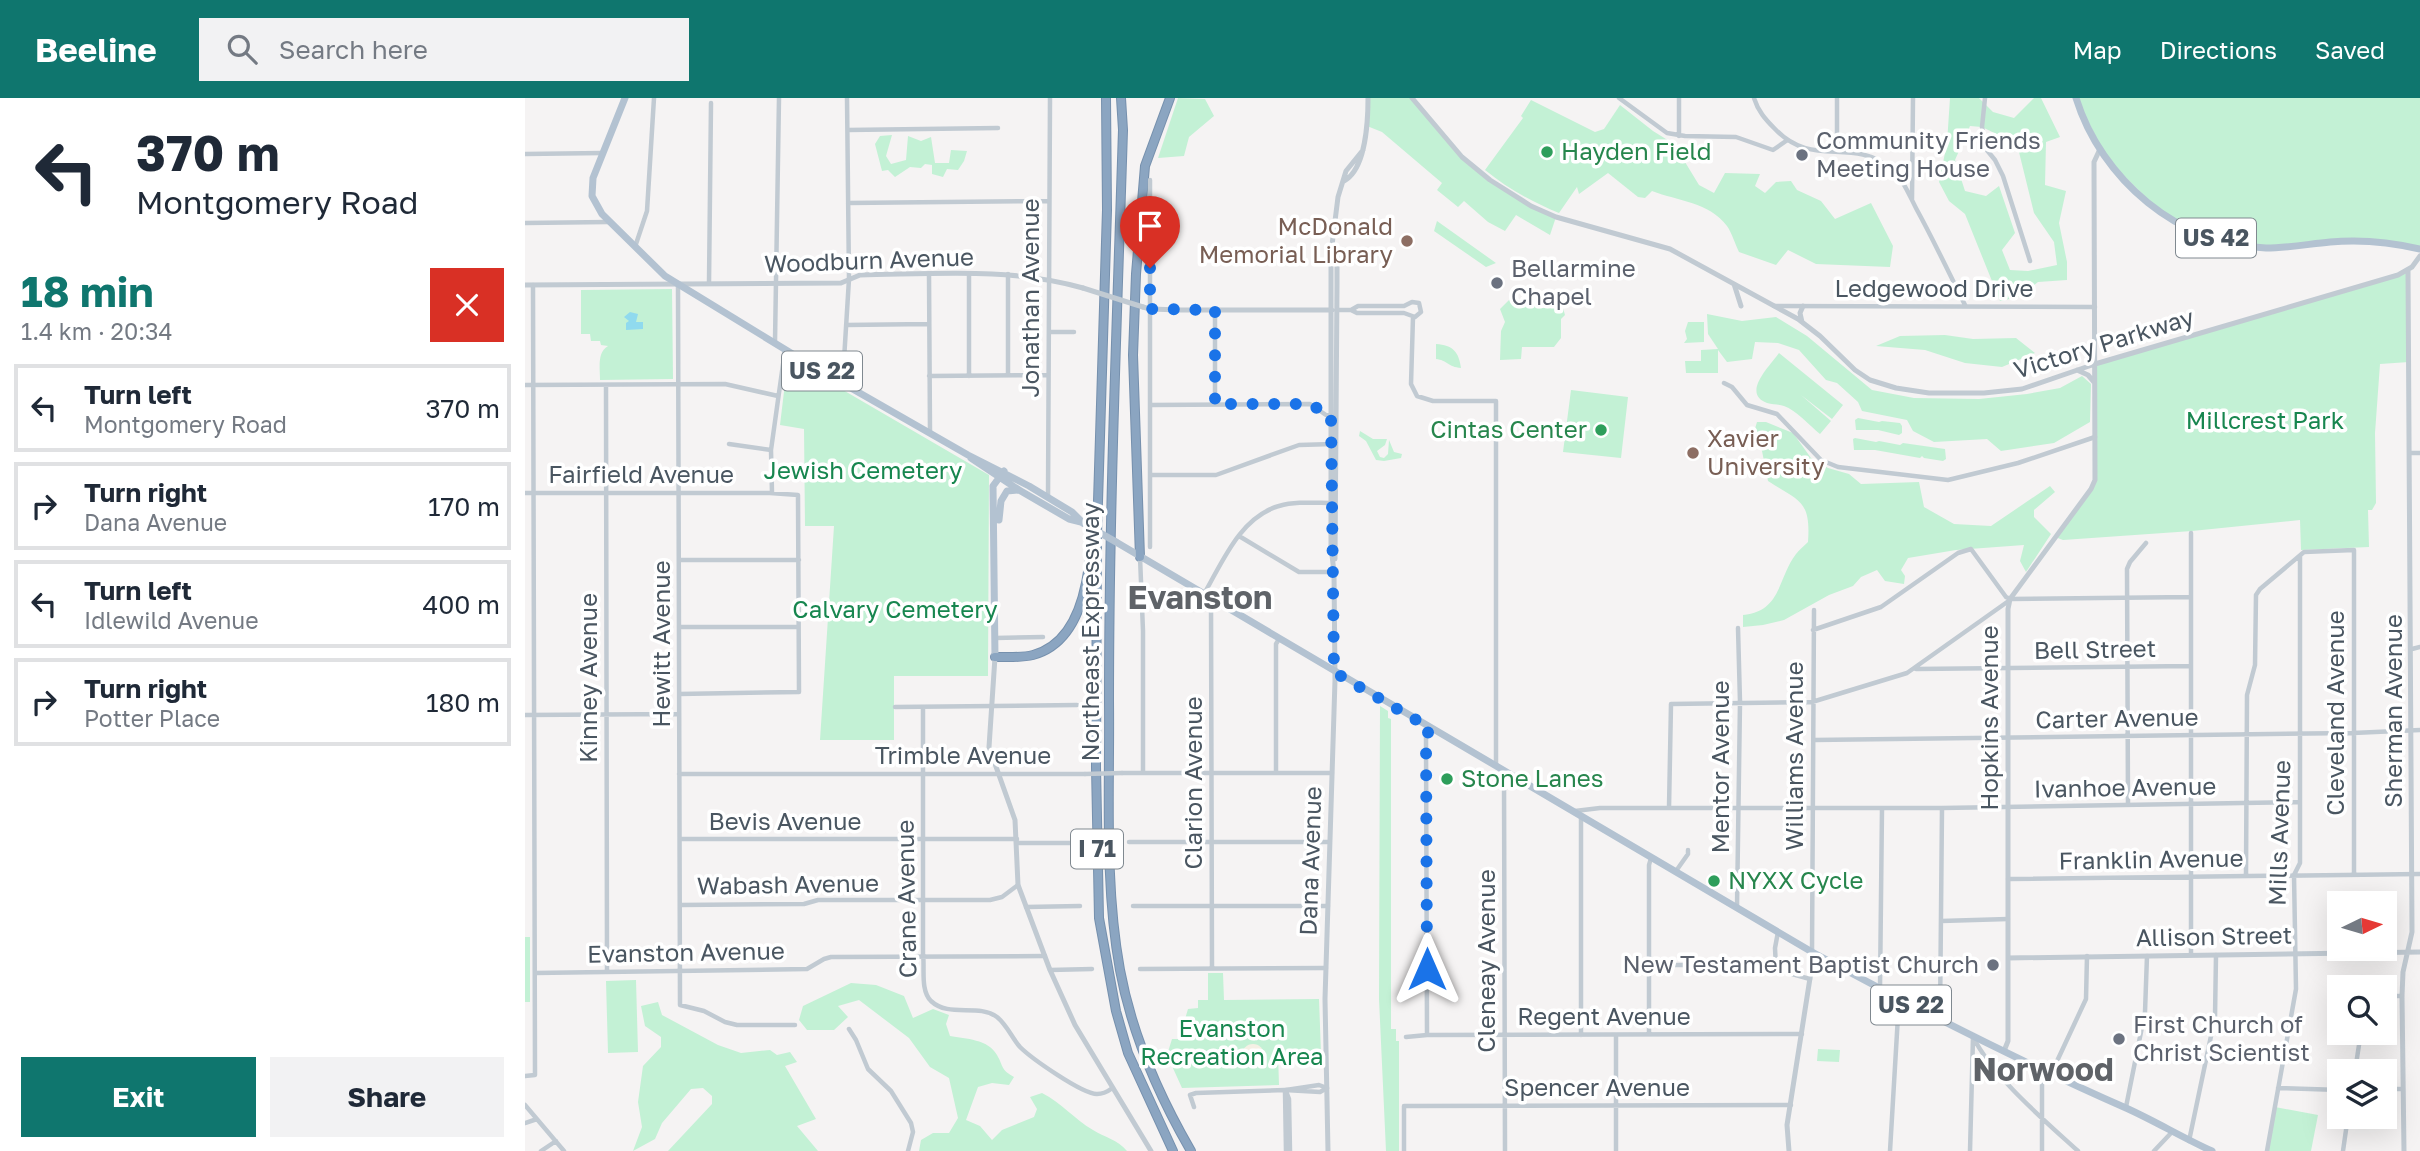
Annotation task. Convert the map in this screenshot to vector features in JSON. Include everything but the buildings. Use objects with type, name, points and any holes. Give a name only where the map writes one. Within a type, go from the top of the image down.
[{"type":"highway","name":"Northeast Expressway","points":[[1106,98],[1107,210],[1097,534],[1096,795],[1099,918],[1110,986],[1125,1042],[1173,1151]]},
{"type":"highway","name":"Northeast Expressway","points":[[1121,98],[1123,130],[1109,605],[1111,890],[1120,971],[1131,1018],[1162,1099],[1189,1147]]},
{"type":"highway","points":[[1140,557],[1133,355],[1136,274],[1145,166],[1170,98]]},
{"type":"highway","points":[[995,657],[1033,655],[1066,633],[1081,603],[1090,552],[1097,534]]},
{"type":"highway","points":[[1189,1147],[1198,1151]]},
{"type":"main road","name":"US 22","points":[[625,98],[593,178],[592,190],[595,203],[610,222],[665,276],[840,382],[1072,512],[1083,523],[1140,557],[1812,952],[2042,1071],[2212,1151]]},
{"type":"main road","name":"US 42","points":[[2076,98],[2100,149],[2132,189],[2153,207],[2182,225],[2215,238],[2262,247],[2363,240],[2420,249]]},
{"type":"main road","name":"US 22","points":[[1004,475],[1019,490],[1069,519],[1083,523]]},
{"type":"main road","points":[[995,657],[995,514],[1004,475]]},
{"type":"main road","points":[[995,534],[1002,497],[1007,491],[1019,490]]},
{"type":"street","points":[[635,247],[647,211],[654,98]]},
{"type":"street","points":[[775,344],[779,98]]},
{"type":"street","points":[[840,382],[843,376],[849,279],[847,98]]},
{"type":"street","name":"Jonathan Avenue","points":[[1048,498],[1050,98]]},
{"type":"street","name":"Dana Avenue","points":[[1328,1151],[1326,968],[1334,672],[1334,310],[1331,262],[1334,215],[1346,171],[1363,150],[1368,98]]},
{"type":"street","name":"Victory Parkway","points":[[1412,98],[1468,161],[1490,180],[1531,206],[1566,220],[1670,249],[1803,322],[1855,370],[1870,380],[1896,388],[1929,393],[2010,391],[2033,387],[2095,364],[2408,270]]},
{"type":"street","points":[[1619,98],[1661,130],[1679,136],[1736,136],[1773,150],[1786,141]]},
{"type":"street","points":[[1679,98],[1679,136]]},
{"type":"street","points":[[1754,98],[1760,113],[1786,141],[1810,151],[1859,153],[1883,163],[1901,179],[1965,305]]},
{"type":"street","points":[[1837,98],[1837,151]]},
{"type":"street","points":[[1912,200],[1913,98]]},
{"type":"street","points":[[1985,98],[1982,127],[1986,149],[2003,176],[2030,261]]},
{"type":"street","points":[[709,283],[711,103]]},
{"type":"street","points":[[848,130],[998,128]]},
{"type":"street","name":"Hopkins Avenue","points":[[2004,1052],[2008,1041],[2008,609],[2010,599],[2093,485],[2096,475],[2094,162],[2100,149]]},
{"type":"street","points":[[525,153],[603,153]]},
{"type":"street","points":[[1150,180],[1146,308],[1150,405],[1150,547]]},
{"type":"street","points":[[848,203],[1049,201]]},
{"type":"street","points":[[525,223],[610,222]]},
{"type":"street","points":[[2408,270],[2420,256]]},
{"type":"street","name":"Sherman Avenue","points":[[2404,1151],[2402,996],[2403,972],[2412,932],[2413,731],[2408,270]]},
{"type":"street","points":[[929,274],[930,433]]},
{"type":"street","points":[[969,274],[969,376]]},
{"type":"street","points":[[1008,274],[1008,375]]},
{"type":"street","name":"Woodburn Avenue","points":[[525,285],[841,283],[860,275],[1008,274],[1049,279],[1146,308],[1334,310]]},
{"type":"street","name":"Hewitt Avenue","points":[[678,284],[680,1005],[704,1011],[731,1024],[795,1025]]},
{"type":"street","points":[[1734,284],[1741,306]]},
{"type":"street","points":[[525,1076],[535,1075],[533,285]]},
{"type":"street","points":[[1334,310],[1404,313],[1413,317],[1419,316],[1421,307],[1416,302],[1404,306],[1358,306],[1351,310]]},
{"type":"street","name":"Ledgewood Drive","points":[[1773,306],[2095,307]]},
{"type":"street","points":[[1803,306],[1800,313],[1803,322]]},
{"type":"street","points":[[1215,310],[1215,404]]},
{"type":"street","name":"Cleneay Avenue","points":[[1413,317],[1411,384],[1417,396],[1433,401],[1496,401],[1505,1151]]},
{"type":"street","points":[[846,325],[929,324]]},
{"type":"street","points":[[1049,332],[1074,332]]},
{"type":"street","points":[[772,493],[771,450],[785,350]]},
{"type":"street","points":[[2077,370],[2088,375],[2095,384]]},
{"type":"street","points":[[929,376],[1048,375]]},
{"type":"street","points":[[1724,383],[1732,387],[1747,405],[1777,414],[1821,460],[1838,467],[1948,480],[2018,463],[2096,436]]},
{"type":"street","points":[[525,385],[726,384],[778,396]]},
{"type":"street","name":"Kinney Avenue","points":[[606,385],[607,971]]},
{"type":"street","points":[[1150,405],[1310,404],[1334,416]]},
{"type":"street","points":[[729,444],[771,450]]},
{"type":"street","points":[[1150,475],[1216,475],[1299,445],[1334,444]]},
{"type":"street","points":[[2410,453],[2420,453]]},
{"type":"street","name":"Fairfield Avenue","points":[[525,493],[798,495],[799,560]]},
{"type":"street","points":[[1207,596],[1239,536],[1255,519],[1277,507],[1334,503]]},
{"type":"street","points":[[2191,533],[2191,955]]},
{"type":"street","points":[[1239,536],[1299,572],[1334,572]]},
{"type":"street","points":[[2128,804],[2128,566],[2146,543]]},
{"type":"street","points":[[1813,630],[1881,607],[1958,553],[1971,549],[2010,599],[2190,597]]},
{"type":"street","name":"Cleveland Avenue","points":[[2299,555],[2304,552],[2354,550],[2354,875]]},
{"type":"street","points":[[2246,876],[2246,695],[2255,665],[2256,595],[2299,555]]},
{"type":"street","name":"Mills Avenue","points":[[2266,1151],[2294,1002],[2294,875],[2300,863],[2299,555]]},
{"type":"street","points":[[1140,557],[1143,774]]},
{"type":"street","points":[[679,560],[799,560],[799,692],[679,694]]},
{"type":"street","name":"Clarion Avenue","points":[[1207,596],[1212,773],[1212,968]]},
{"type":"street","points":[[1669,808],[1671,704],[1812,702],[1907,673],[2010,599]]},
{"type":"street","name":"Williams Avenue","points":[[1789,1151],[1787,1125],[1812,952],[1814,610]]},
{"type":"street","points":[[679,627],[798,627]]},
{"type":"street","name":"Mentor Avenue","points":[[1737,907],[1740,702],[1738,628]]},
{"type":"street","points":[[995,638],[1043,637]]},
{"type":"street","points":[[1276,773],[1276,644],[1279,639]]},
{"type":"street","points":[[2411,649],[2420,647]]},
{"type":"street","points":[[995,657],[989,747],[1011,807],[1017,841],[1018,885],[1050,970],[1075,1026],[1151,1151]]},
{"type":"street","name":"Bell Street","points":[[1915,668],[2191,666]]},
{"type":"street","points":[[895,707],[1077,705]]},
{"type":"street","name":"Crane Avenue","points":[[923,707],[926,993],[934,1003],[949,1010],[992,1014],[1029,1055],[1082,1091],[1098,1094],[1111,1089]]},
{"type":"street","points":[[525,715],[679,714]]},
{"type":"street","points":[[1427,1035],[1426,737],[1430,728]]},
{"type":"street","name":"Carter Avenue","points":[[1814,740],[2191,736],[2420,730]]},
{"type":"street","name":"Trimble Avenue","points":[[679,774],[1332,773]]},
{"type":"street","name":"Ivanhoe Avenue","points":[[1578,814],[1587,808],[1942,808],[2299,802]]},
{"type":"street","points":[[1880,988],[1882,808]]},
{"type":"street","points":[[1940,1019],[1942,808]]},
{"type":"street","points":[[1578,814],[1581,1035]]},
{"type":"street","name":"Bevis Avenue","points":[[680,839],[923,839],[1080,843]]},
{"type":"street","points":[[1129,842],[1329,842]]},
{"type":"street","points":[[1675,872],[1688,850]]},
{"type":"street","points":[[1649,1034],[1651,858]]},
{"type":"street","name":"Franklin Avenue","points":[[2008,879],[2420,874]]},
{"type":"street","name":"Wabash Avenue","points":[[680,905],[804,904],[818,900],[990,900],[1002,897],[1018,885]]},
{"type":"street","points":[[1026,907],[1080,906]]},
{"type":"street","points":[[1133,906],[1328,906]]},
{"type":"street","points":[[1941,921],[2008,919]]},
{"type":"street","points":[[1776,968],[1777,932]]},
{"type":"street","name":"Allison Street","points":[[2008,958],[2420,952]]},
{"type":"street","points":[[2189,1141],[2215,1017],[2215,955]]},
{"type":"street","name":"Evanston Avenue","points":[[535,973],[807,969],[831,957],[1045,956]]},
{"type":"street","points":[[2051,1075],[2086,999],[2087,956]]},
{"type":"street","points":[[2125,1108],[2145,1008],[2147,956]]},
{"type":"street","points":[[1649,965],[1759,965],[1810,979]]},
{"type":"street","points":[[1140,969],[1326,968]]},
{"type":"street","points":[[1050,970],[1092,970]]},
{"type":"street","points":[[2397,996],[2402,996]]},
{"type":"street","points":[[1890,1151],[1899,999]]},
{"type":"street","points":[[849,1029],[868,1069],[891,1091],[910,1121],[913,1132],[908,1151]]},
{"type":"street","name":"Regent Avenue","points":[[1406,1037],[1802,1034]]},
{"type":"street","points":[[1616,1035],[1616,1151]]},
{"type":"street","points":[[1973,1036],[1983,1056],[2042,1118],[2078,1151]]},
{"type":"street","points":[[1970,1151],[1973,1036]]},
{"type":"street","points":[[2042,1071],[2042,1151]]},
{"type":"street","points":[[1193,1107],[1190,1095],[1196,1093],[1285,1090],[1319,1085],[1327,1088]]},
{"type":"street","points":[[2278,1088],[2327,1090]]},
{"type":"street","points":[[2397,1089],[2403,1089]]},
{"type":"street","points":[[1285,1090],[1288,1151]]},
{"type":"street","points":[[525,1105],[564,1151]]},
{"type":"street","name":"Spencer Avenue","points":[[1404,1151],[1404,1106],[1791,1105]]},
{"type":"street","points":[[525,1123],[537,1119]]},
{"type":"street","points":[[2343,1151],[2346,1129]]},
{"type":"street","points":[[2154,1151],[2172,1131]]},
{"type":"street","points":[[541,1151],[556,1142]]},
{"type":"green space","points":[[1178,98],[1205,99],[1214,116],[1189,137],[1184,156],[1158,158]]},
{"type":"green space","points":[[1368,98],[1412,98],[1451,145],[1500,187],[1556,217],[1550,235],[1516,215],[1505,231],[1488,222],[1464,201],[1458,207],[1437,190],[1442,183],[1382,132],[1367,126]]},
{"type":"green space","points":[[1950,98],[1979,98],[1993,112],[2014,118],[2034,98],[2041,98],[2060,137],[2046,142],[2045,185],[2066,191],[2059,223],[2067,262],[2067,280],[2038,282],[2019,297],[2000,301],[1965,214],[1949,201],[1939,182],[1947,143]],"holes":[[[1970,126],[1982,127],[2017,144],[2034,213],[2054,242],[2057,265],[2028,271],[2010,270],[2002,250],[2015,233],[1999,186],[1986,196],[1965,191],[1955,160]]]},
{"type":"green space","points":[[2076,98],[2420,98],[2420,249],[2385,242],[2248,246],[2194,230],[2162,213],[2108,160]]},
{"type":"green space","points":[[1531,100],[1595,132],[1604,129],[1620,105],[1674,144],[1699,185],[1714,193],[1725,173],[1760,174],[1755,186],[1765,193],[1776,182],[1791,181],[1797,190],[1821,201],[1835,219],[1871,203],[1893,246],[1890,267],[1816,264],[1788,250],[1776,265],[1739,252],[1727,226],[1720,218],[1702,207],[1652,191],[1645,198],[1638,197],[1608,173],[1579,194],[1577,187],[1559,213],[1539,204],[1511,189],[1485,170],[1523,118],[1521,116]]},
{"type":"green space","points":[[892,135],[886,156],[891,164],[906,160],[908,136],[921,141],[931,137],[935,163],[949,163],[951,150],[967,151],[958,170],[947,169],[943,177],[932,174],[932,165],[925,164],[921,168],[910,167],[895,177],[888,170],[882,171],[875,144],[880,136]]},
{"type":"green space","points":[[1437,221],[1496,263],[1486,267],[1434,231]]},
{"type":"green space","name":"Millcrest Park","points":[[2408,270],[2409,362],[2380,364],[2375,433],[2376,503],[2372,510],[2368,510],[2369,547],[2301,550],[2300,520],[2063,540],[2055,537],[2093,485],[2095,364]]},
{"type":"green space","points":[[672,289],[673,379],[600,380],[601,356],[608,346],[601,345],[600,341],[591,341],[590,334],[581,334],[581,290]]},
{"type":"green space","points":[[1525,295],[1531,299],[1543,296],[1542,308],[1549,308],[1550,303],[1561,301],[1565,315],[1561,319],[1561,338],[1554,347],[1522,347],[1521,359],[1500,360],[1501,331],[1505,322],[1500,309],[1510,299],[1517,303],[1521,300],[1522,303],[1526,300]]},
{"type":"green space","points":[[1707,314],[1742,321],[1776,317],[1807,336],[1872,390],[1914,398],[1979,399],[2027,394],[2060,388],[2082,376],[2091,384],[2090,422],[2054,443],[2001,451],[1987,439],[1934,442],[1913,431],[1907,420],[1862,411],[1858,402],[1837,383],[1826,380],[1799,350],[1778,343],[1755,342],[1752,359],[1727,362],[1718,350],[1718,373],[1686,373],[1685,361],[1701,361],[1701,350],[1718,349],[1708,334]]},
{"type":"green space","points":[[1688,322],[1704,322],[1704,342],[1684,343],[1687,339],[1685,331]]},
{"type":"green space","points":[[1945,335],[1973,339],[2016,338],[2035,353],[2002,367],[1965,363],[1925,350],[1876,346],[1900,336]]},
{"type":"green space","points":[[1436,344],[1454,350],[1461,368],[1436,359]]},
{"type":"green space","points":[[1779,353],[1843,405],[1832,419],[1801,395],[1831,421],[1820,434],[1793,411],[1760,399],[1757,386]]},
{"type":"green space","points":[[788,358],[989,475],[988,676],[894,676],[894,740],[820,740],[834,526],[805,526],[804,429],[780,425]]},
{"type":"green space","points":[[1571,390],[1628,397],[1621,458],[1563,452]]},
{"type":"green space","points":[[1858,418],[1900,423],[1902,433],[1899,435],[1878,430],[1856,430],[1855,420]]},
{"type":"green space","points":[[1757,422],[1766,422],[1793,433],[1811,458],[1828,468],[1849,474],[1861,484],[1919,482],[1924,507],[1954,524],[1991,526],[2050,486],[2055,492],[2034,510],[2034,517],[2051,534],[2026,572],[2020,561],[2024,545],[1956,550],[1908,558],[1901,570],[1905,576],[1904,584],[1885,581],[1877,570],[1861,577],[1853,586],[1829,595],[1784,620],[1743,627],[1743,615],[1756,612],[1772,601],[1797,552],[1808,542],[1807,518],[1801,503],[1768,481],[1762,451],[1754,432]]},
{"type":"green space","points":[[1360,431],[1373,439],[1387,439],[1385,445],[1377,451],[1380,457],[1384,458],[1388,454],[1389,440],[1394,452],[1402,454],[1401,458],[1376,460],[1366,441],[1359,436]]},
{"type":"green space","points":[[1855,438],[1945,449],[1946,459],[1943,461],[1875,450],[1854,450]]},
{"type":"green space","points":[[1380,706],[1388,711],[1388,718],[1391,719],[1391,1029],[1396,1029],[1396,1041],[1399,1041],[1399,1151],[1386,1151],[1379,999]]},
{"type":"green space","points":[[525,937],[530,937],[530,1002],[525,1002]]},
{"type":"green space","name":"Evanston Recreation Area","points":[[1208,973],[1223,973],[1224,1000],[1319,999],[1321,1053],[1278,1054],[1279,1085],[1182,1088],[1167,1055],[1172,1039],[1179,1039],[1188,1009],[1198,1008],[1198,1000],[1208,1000]]},
{"type":"green space","points":[[636,980],[638,1052],[608,1053],[606,981]]},
{"type":"green space","points":[[851,983],[876,985],[904,996],[913,1018],[933,1009],[949,1015],[946,1024],[950,1036],[976,1041],[993,1050],[1004,1070],[1014,1077],[1009,1085],[992,1083],[978,1087],[966,1120],[980,1126],[992,1140],[1002,1130],[1034,1117],[1037,1109],[1030,1097],[1042,1093],[1086,1126],[1115,1141],[1127,1151],[919,1151],[921,1140],[933,1133],[949,1133],[958,1118],[949,1078],[930,1067],[909,1038],[859,1000],[838,1006],[848,1017],[834,1030],[807,1030],[799,1020],[803,1006]]},
{"type":"green space","points":[[658,1002],[662,1015],[718,1045],[741,1053],[770,1050],[777,1055],[790,1052],[797,1062],[785,1066],[816,1119],[797,1126],[818,1151],[668,1151],[712,1104],[712,1096],[703,1088],[691,1089],[662,1123],[655,1139],[633,1151],[642,1127],[638,1102],[643,1066],[661,1047],[661,1037],[645,1026],[641,1006]]},
{"type":"green space","points":[[1818,1049],[1840,1050],[1839,1062],[1817,1061]]},
{"type":"green space","points":[[2275,1107],[2318,1115],[2311,1151],[2267,1151]]},
{"type":"sand","points":[[1253,1044],[1261,1047],[1264,1055],[1261,1063],[1253,1066],[1245,1063],[1242,1055],[1245,1047]]},
{"type":"water","points":[[630,312],[638,314],[636,322],[643,322],[643,329],[626,330],[626,323],[629,321],[624,317]]},
{"type":"place","name":"Hayden Field","points":[[1547,152]]},
{"type":"place","name":"Community Friends Meeting House","points":[[1802,155]]},
{"type":"place","name":"McDonald Memorial Library","points":[[1407,241]]},
{"type":"place","name":"Bellarmine Chapel","points":[[1497,283]]},
{"type":"place","name":"Cintas Center","points":[[1601,430]]},
{"type":"place","name":"Xavier University","points":[[1693,453]]},
{"type":"place","name":"Stone Lanes","points":[[1447,779]]},
{"type":"place","name":"NYXX Cycle","points":[[1714,881]]},
{"type":"place","name":"New Testament Baptist Church","points":[[1993,965]]},
{"type":"place","name":"First Church of Christ Scientist","points":[[2119,1039]]},
{"type":"district","name":"Evanston","points":[[1200,598]]},
{"type":"district","name":"Norwood","points":[[2043,1070]]},
{"type":"route","points":[[1150,268],[1150,309],[1215,310],[1215,404],[1310,404],[1331,416],[1334,672],[1430,728],[1426,737],[1427,969]]},
{"type":"park label","name":"Jewish Cemetery","points":[[863,471]]},
{"type":"park label","name":"Calvary Cemetery","points":[[895,610]]}]
